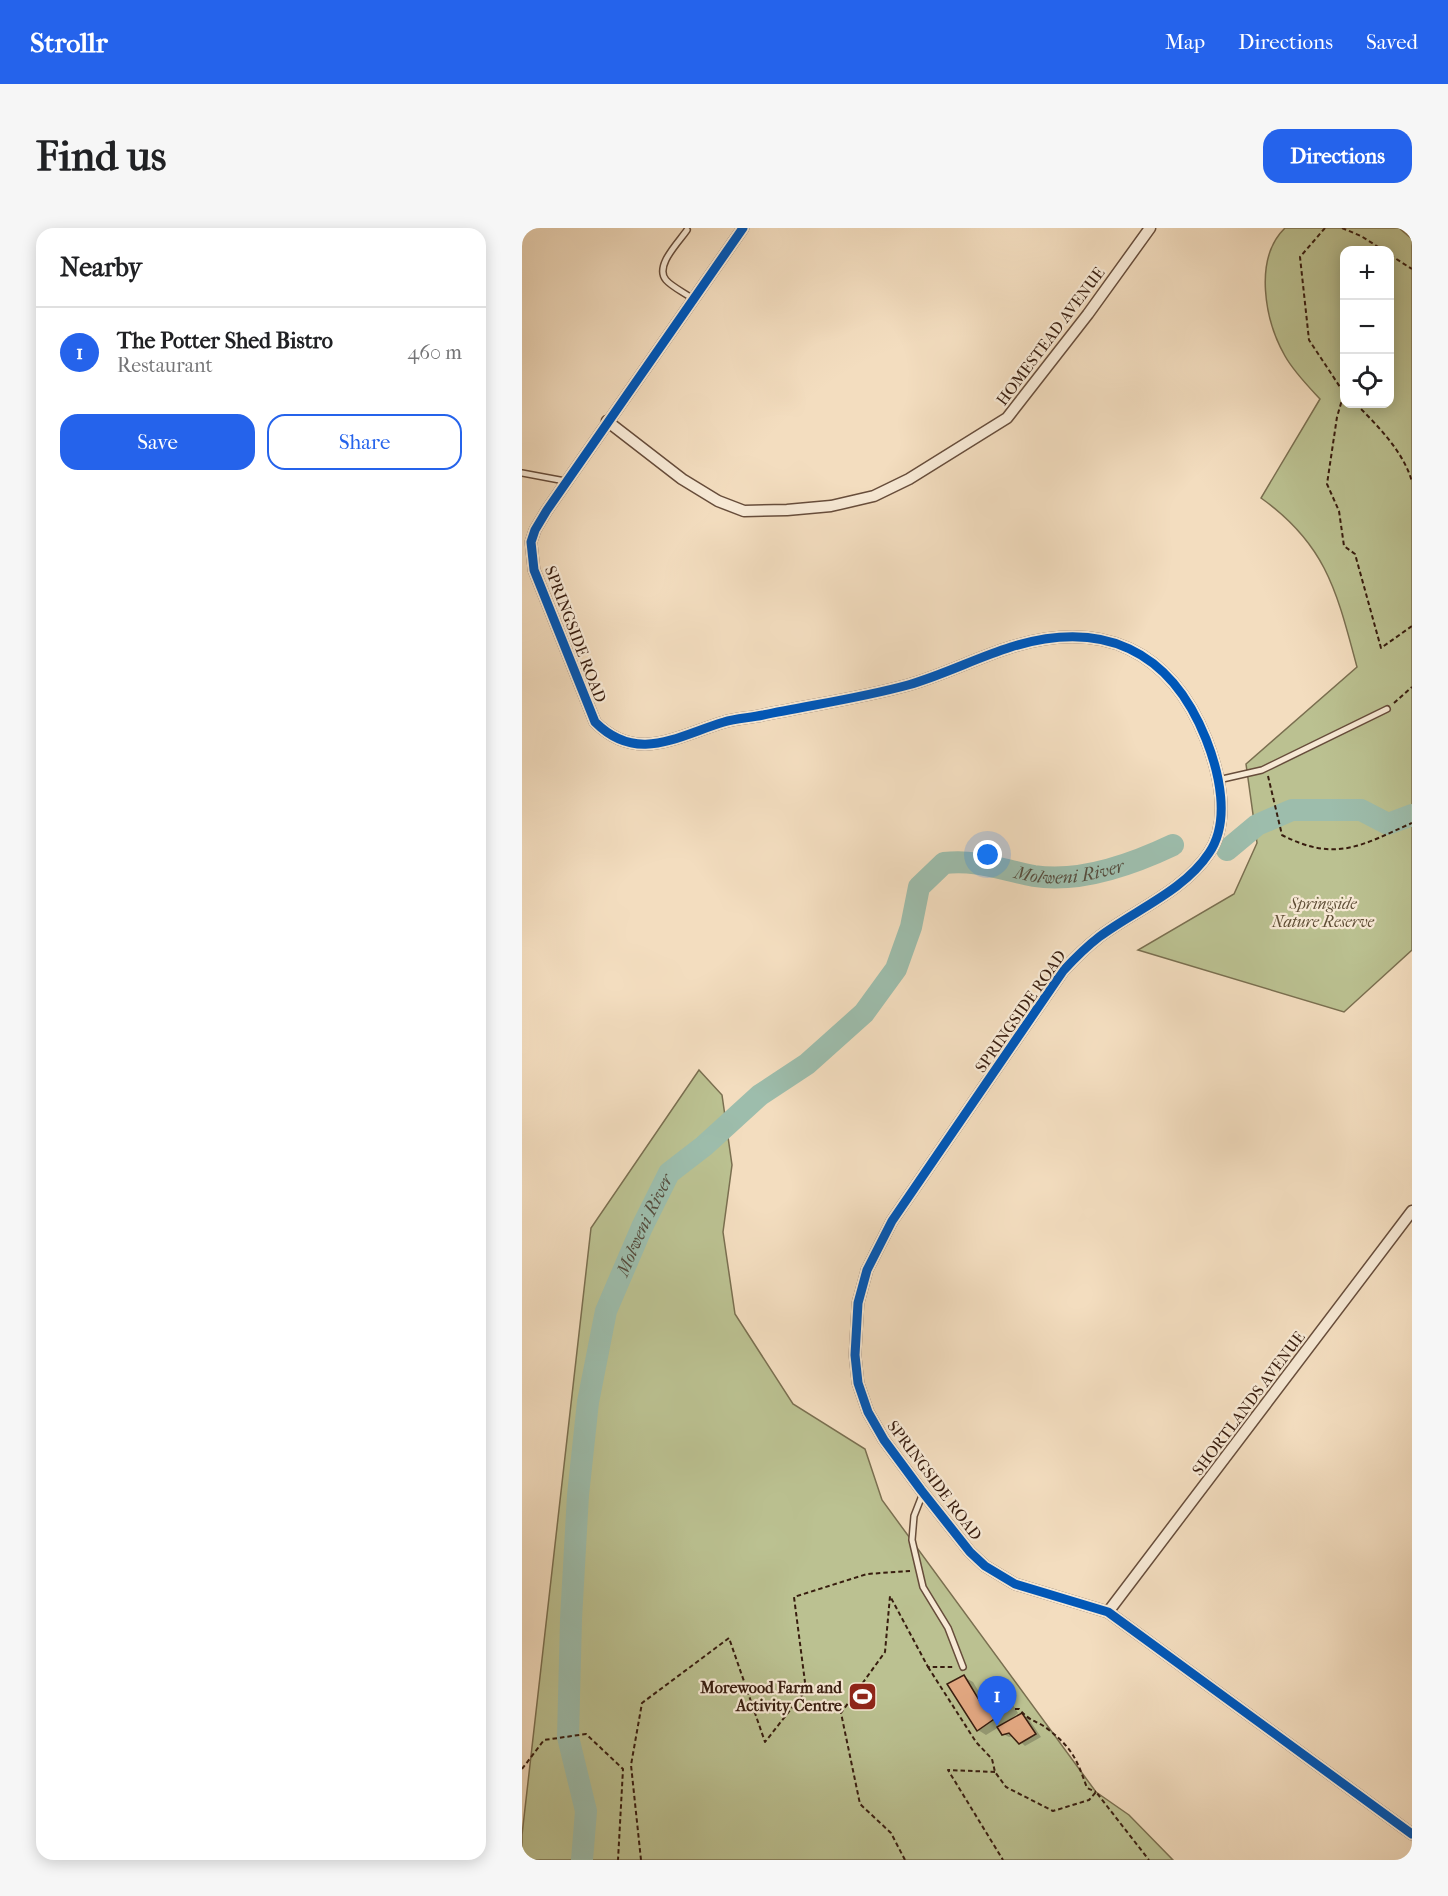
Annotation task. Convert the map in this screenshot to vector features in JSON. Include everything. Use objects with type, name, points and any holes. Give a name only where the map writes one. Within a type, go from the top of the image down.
[{"type":"street","name":"SPRINGSIDE ROAD","points":[[743,228],[565,481],[535,530],[531,555],[534,570],[591,716],[600,727],[625,742],[643,746],[661,743],[726,721],[908,685],[1012,647],[1073,635],[1128,648],[1167,674],[1181,692],[1197,720],[1218,780],[1221,820],[1216,842],[1209,853],[1197,868],[1168,892],[1080,951],[892,1221],[867,1270],[855,1325],[858,1383],[868,1412],[884,1440],[923,1493],[970,1552],[997,1575],[1015,1584],[1108,1612],[1411,1831]]},
{"type":"street","name":"HOMESTEAD AVENUE","points":[[607,421],[682,479],[718,501],[744,510],[820,507],[874,496],[909,479],[1007,418],[1088,314],[1150,228]]},
{"type":"street","name":"SHORTLANDS AVENUE","points":[[1108,1612],[1412,1211]]},
{"type":"lane","points":[[687,230],[664,263],[663,272],[666,280],[693,299]]},
{"type":"lane","points":[[522,473],[565,481]]},
{"type":"lane","points":[[1218,780],[1266,768],[1388,709]]},
{"type":"lane","points":[[923,1493],[911,1533],[919,1571],[923,1587],[948,1628],[963,1667]]},
{"type":"path","points":[[1325,228],[1300,257],[1309,340],[1344,393],[1337,417],[1327,484],[1339,511],[1344,546],[1356,554],[1381,648],[1412,626]]},
{"type":"path","points":[[1342,228],[1377,246]]},
{"type":"path","points":[[1394,258],[1412,269]]},
{"type":"path","points":[[1360,408],[1375,423],[1408,469],[1412,482]]},
{"type":"path","points":[[1388,709],[1412,687]]},
{"type":"path","points":[[1266,768],[1272,804],[1282,835],[1302,845],[1314,848],[1354,849],[1412,823]]},
{"type":"path","points":[[641,1860],[631,1765],[642,1703],[729,1638],[765,1742],[806,1690],[794,1597],[867,1574],[919,1571]]},
{"type":"path","points":[[905,1860],[891,1833],[860,1804],[841,1713],[885,1652],[890,1596],[928,1667],[976,1742],[992,1760],[995,1772],[1006,1787],[1053,1811],[1089,1800],[1096,1792]]},
{"type":"path","points":[[928,1667],[963,1667]]},
{"type":"path","points":[[1015,1709],[1019,1708],[1029,1721],[1047,1728],[1076,1755],[1087,1788],[1096,1792],[1149,1860]]},
{"type":"path","points":[[522,1769],[544,1740],[586,1734],[623,1769],[618,1860]]},
{"type":"path","points":[[995,1772],[948,1770],[1003,1860]]},
{"type":"green space","name":"Springside Nature Reserve","points":[[1285,228],[1399,228],[1412,239],[1412,950],[1344,1012],[1138,950],[1234,894],[1257,843],[1246,764],[1357,667],[1343,616],[1326,572],[1301,534],[1261,498],[1320,399],[1289,362],[1272,326],[1266,290],[1269,256],[1275,241]]},
{"type":"green space","points":[[699,1070],[722,1095],[732,1165],[723,1232],[735,1314],[793,1404],[865,1449],[882,1500],[1096,1792],[1129,1815],[1173,1860],[522,1860],[522,1835],[591,1228]]},
{"type":"building","points":[[964,1675],[982,1705],[1001,1693],[1010,1708],[977,1731],[947,1684]]},
{"type":"building","points":[[1022,1713],[1036,1734],[1019,1744],[1009,1733],[1002,1735],[997,1727]]},
{"type":"waterway","name":"Molweni River","points":[[1227,850],[1257,825],[1292,810],[1361,810],[1388,824],[1412,815]]},
{"type":"waterway","name":"Molweni River","points":[[582,1860],[586,1811],[568,1737],[571,1619],[578,1495],[588,1402],[606,1311],[642,1227],[669,1173],[704,1146],[760,1095],[807,1064],[864,1013],[896,969],[911,927],[919,887],[944,863],[967,862],[1034,876],[1069,877],[1123,865],[1173,845]]},
{"type":"cycle path","points":[[743,228],[547,510],[531,542],[534,570],[595,722],[611,735],[626,742],[658,743],[729,721],[890,690],[998,651],[1044,639],[1075,637],[1103,640],[1129,649],[1152,663],[1173,683],[1191,708],[1206,739],[1215,766],[1221,796],[1220,826],[1216,840],[1199,866],[1173,889],[1099,937],[1063,971],[892,1221],[867,1270],[858,1303],[855,1355],[858,1383],[868,1412],[884,1440],[921,1490],[970,1552],[985,1566],[1015,1584],[1108,1612],[1412,1834]]},
{"type":"place","name":"Morewood Farm and Activity Centre","points":[[863,1696]]},
{"type":"place","name":"The Potter Shed Bistro","points":[[997,1726]]}]
